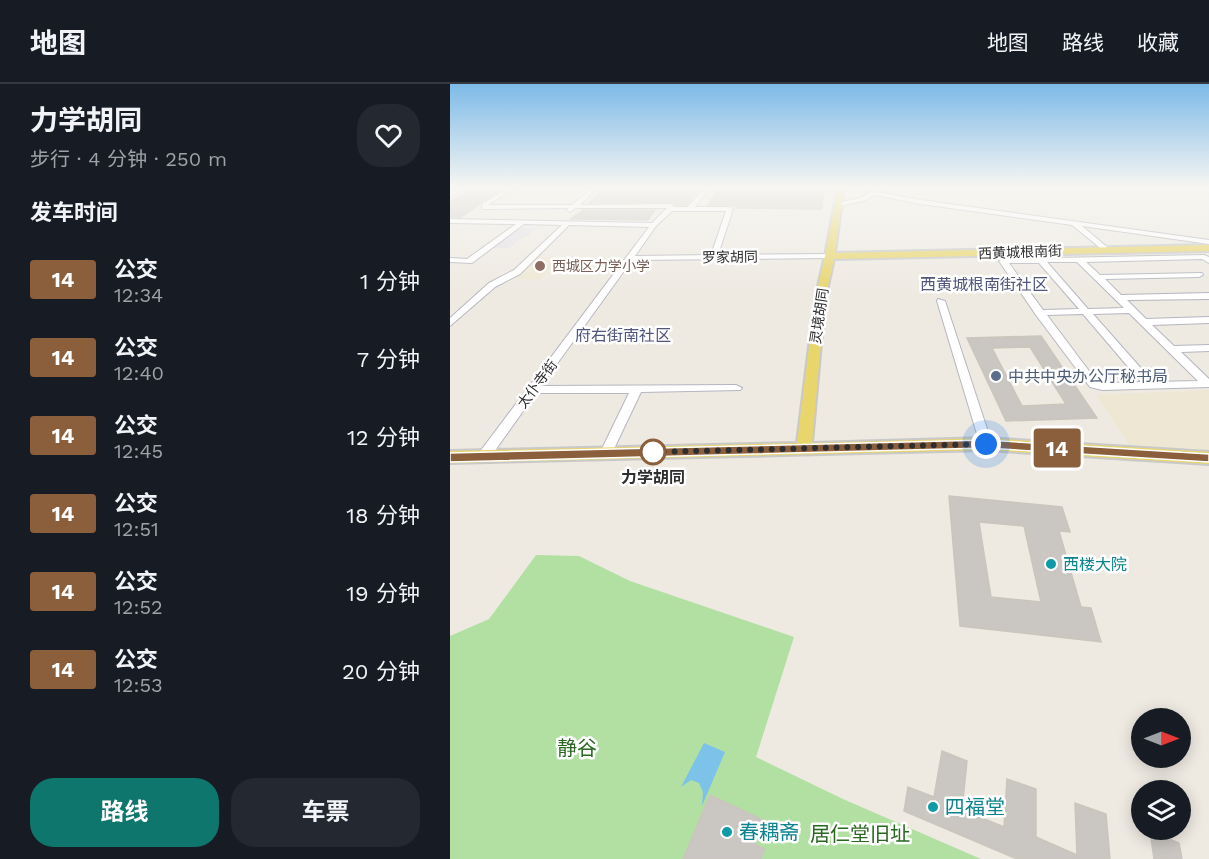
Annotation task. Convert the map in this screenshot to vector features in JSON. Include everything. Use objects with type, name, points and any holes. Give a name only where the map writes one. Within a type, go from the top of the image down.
[{"type":"main road","name":"灵境胡同","points":[[804,448],[818,307],[835,222]]},
{"type":"main road","name":"西黄城根南街","points":[[830,256],[1204,248]]},
{"type":"main road","points":[[450,458],[986,444],[1209,458]]},
{"type":"street","points":[[498,222],[654,225]]},
{"type":"street","name":"太仆寺街","points":[[484,456],[657,222]]},
{"type":"street","points":[[714,257],[726,222]]},
{"type":"street","points":[[1064,222],[1209,242]]},
{"type":"street","points":[[450,260],[469,261],[522,223]]},
{"type":"street","points":[[450,323],[492,285],[517,272],[567,224]]},
{"type":"street","points":[[1075,224],[1104,249]]},
{"type":"street","points":[[1204,248],[1209,255]]},
{"type":"street","points":[[997,253],[1094,385],[1102,387],[1209,384]]},
{"type":"street","name":"罗家胡同","points":[[631,258],[830,256]]},
{"type":"street","points":[[1003,261],[1175,257],[1204,257],[1209,261]]},
{"type":"street","points":[[1175,257],[1209,282]]},
{"type":"street","points":[[1041,260],[1149,386]]},
{"type":"street","points":[[1080,260],[1209,384]]},
{"type":"street","points":[[1097,277],[1199,275]]},
{"type":"street","points":[[1119,298],[1209,296]]},
{"type":"street","points":[[941,301],[986,444]]},
{"type":"street","points":[[1039,313],[1132,310]]},
{"type":"street","points":[[1144,322],[1209,320]]},
{"type":"street","points":[[1172,349],[1209,348]]},
{"type":"street","points":[[606,453],[637,388]]},
{"type":"street","points":[[531,390],[736,388]]},
{"type":"shaded area","points":[[520,227],[537,228],[509,248],[490,248]]},
{"type":"shaded area","name":"西城区力学小学","points":[[535,257],[562,257],[540,280],[509,278]]},
{"type":"shaded area","points":[[1209,390],[1209,452],[1129,445],[1096,395]]},
{"type":"green space","points":[[536,555],[579,556],[630,581],[794,637],[756,757],[843,799],[981,859],[450,859],[450,636],[489,619]]},
{"type":"water","points":[[704,743],[725,752],[702,806],[703,792],[699,783],[691,780],[681,787]]},
{"type":"building","name":"中共中央办公厅秘书局","points":[[1041,336],[1097,418],[1006,421],[967,338]],"holes":[[[1030,347],[1066,404],[1022,406],[992,348]]]},
{"type":"building","name":"西楼大院","points":[[949,496],[1062,507],[1070,532],[1059,531],[1081,607],[1091,608],[1101,642],[960,626]],"holes":[[[979,522],[1024,526],[1041,602],[991,597]]]},
{"type":"building","name":"四福堂","points":[[942,751],[967,761],[962,810],[1004,827],[1007,779],[1036,789],[1036,837],[1077,855],[1075,803],[1106,814],[1110,859],[1017,859],[904,811],[908,787],[934,797]]},
{"type":"building","name":"春耦斋","points":[[710,795],[763,820],[755,844],[765,849],[761,859],[683,859]]},
{"type":"building","points":[[1151,840],[1172,840],[1179,843],[1182,859],[1154,859]]},
{"type":"bus line","name":"14","points":[[450,457],[986,444],[1209,458]]},
{"type":"place","name":"西城区力学小学","points":[[540,266]]},
{"type":"place","name":"中共中央办公厅秘书局","points":[[996,376]]},
{"type":"place","name":"力学胡同","points":[[653,452]]},
{"type":"place","name":"西楼大院","points":[[1051,564]]},
{"type":"place","name":"四福堂","points":[[933,807]]},
{"type":"place","name":"春耦斋","points":[[727,832]]},
{"type":"district","name":"西黄城根南街社区","points":[[984,284]]},
{"type":"district","name":"府右街南社区","points":[[623,335]]},
{"type":"route","points":[[653,452],[986,444]]},
{"type":"park label","name":"静谷","points":[[577,748]]},
{"type":"park label","name":"居仁堂旧址","points":[[860,834]]}]
